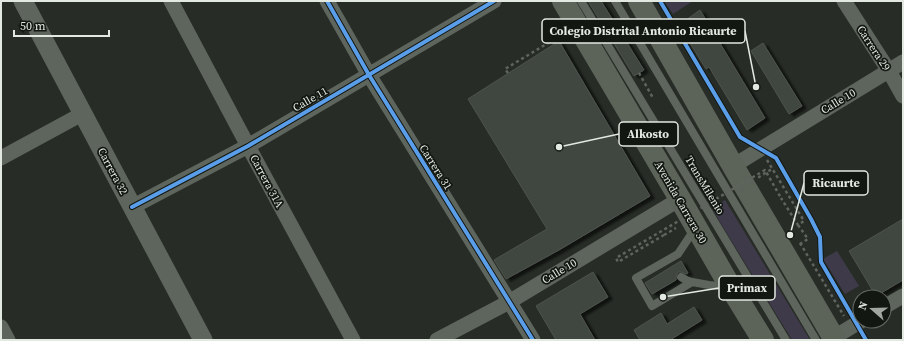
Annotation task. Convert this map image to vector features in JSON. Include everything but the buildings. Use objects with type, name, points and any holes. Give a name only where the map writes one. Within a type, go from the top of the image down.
[{"type":"highway","name":"Avenida Carrera 30","points":[[563,1],[680,199],[686,228],[731,288],[763,340]]},
{"type":"highway","points":[[639,1],[732,166],[839,333]]},
{"type":"street","name":"Carrera 32","points":[[23,1],[203,340]]},
{"type":"street","name":"Carrera 31A","points":[[171,1],[353,340]]},
{"type":"street","name":"Carrera 31","points":[[327,1],[369,75],[533,340]]},
{"type":"street","name":"Calle 11","points":[[132,207],[248,146],[494,1]]},
{"type":"street","name":"Carrera 29","points":[[844,1],[889,71],[903,96]]},
{"type":"street","name":"Calle 10","points":[[732,166],[903,62]]},
{"type":"street","points":[[1,158],[82,114]]},
{"type":"street","name":"Calle 10","points":[[437,340],[509,302],[680,199]]},
{"type":"street","points":[[892,302],[903,296]]},
{"type":"street","points":[[1,327],[8,340]]},
{"type":"lane","name":"TransMilenio","points":[[581,1],[786,340]]},
{"type":"lane","name":"TransMilenio","points":[[615,1],[839,333]]},
{"type":"lane","points":[[675,265],[675,260],[686,228]]},
{"type":"lane","points":[[678,254],[636,278],[652,306],[692,282]]},
{"type":"lane","points":[[681,277],[692,282],[731,288]]},
{"type":"path","points":[[508,73],[505,69],[558,37]]},
{"type":"path","points":[[639,73],[645,83]]},
{"type":"path","points":[[763,183],[759,177],[772,168],[804,221],[798,225]]},
{"type":"path","points":[[686,228],[664,234],[618,262],[616,258],[765,170],[808,239],[800,244]]},
{"type":"path","points":[[796,237],[839,333]]},
{"type":"shaded area","points":[[664,1],[693,1],[673,14]]},
{"type":"shaded area","points":[[725,200],[810,340],[792,340],[712,209]]},
{"type":"shaded area","points":[[837,251],[859,286],[845,294],[823,259]]},
{"type":"cycle path","points":[[327,1],[369,75],[533,340]]},
{"type":"cycle path","points":[[132,207],[248,146],[494,1]]},
{"type":"cycle path","points":[[660,1],[740,137],[776,158],[820,237],[821,262],[866,340]]},
{"type":"place","name":"Colegio Distrital Antonio Ricaurte","points":[[756,87]]},
{"type":"place","name":"Alkosto","points":[[559,147]]},
{"type":"place","name":"Ricaurte","points":[[790,235]]},
{"type":"place","name":"Primax","points":[[663,297]]}]
